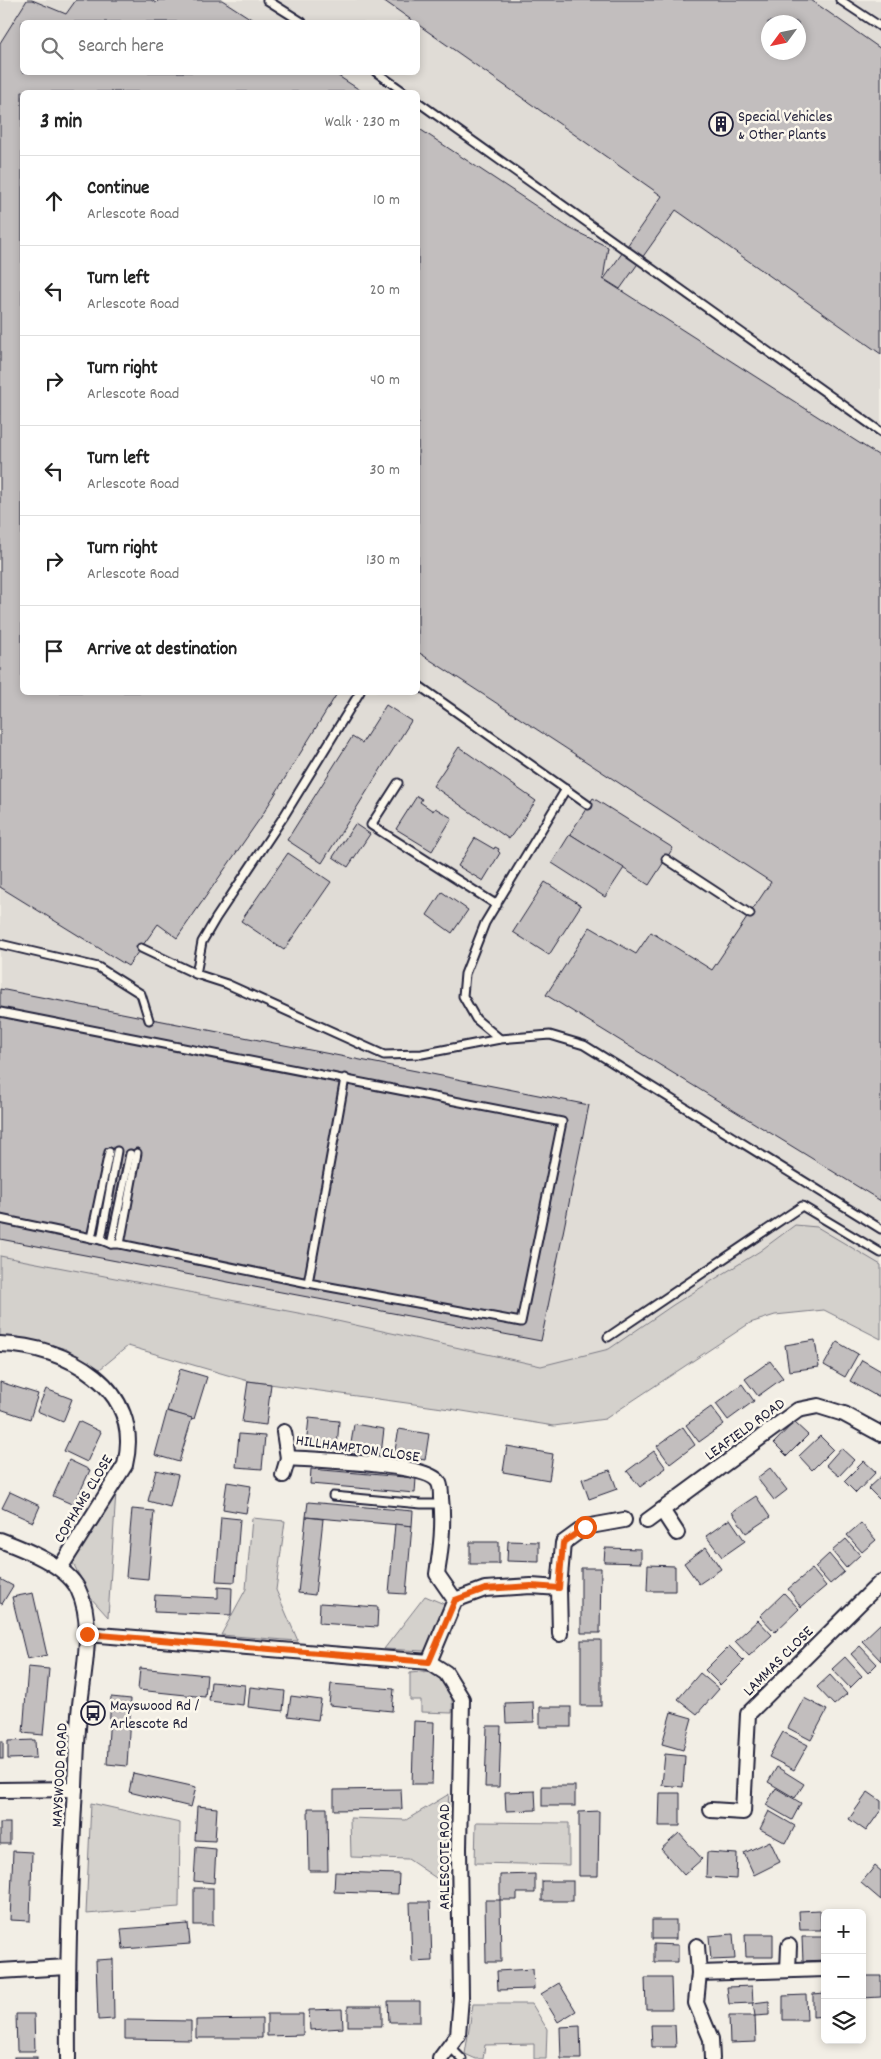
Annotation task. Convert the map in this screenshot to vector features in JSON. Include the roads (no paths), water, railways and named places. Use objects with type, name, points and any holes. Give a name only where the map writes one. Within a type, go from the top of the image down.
[{"type":"street","name":"COPHAMS CLOSE","points":[[0,1344],[36,1349],[63,1357],[89,1371],[109,1389],[124,1415],[128,1451],[125,1465],[60,1568]]},
{"type":"street","name":"LEAFIELD ROAD","points":[[647,1521],[798,1410],[818,1406],[844,1414],[881,1434]]},
{"type":"street","name":"HILLHAMPTON CLOSE","points":[[284,1432],[288,1458],[388,1465],[433,1475],[440,1484],[442,1504],[443,1536],[437,1574],[455,1600]]},
{"type":"street","points":[[283,1475],[288,1458]]},
{"type":"street","points":[[662,1510],[677,1533]]},
{"type":"street","points":[[560,1634],[559,1588],[563,1543],[585,1527],[624,1520]]},
{"type":"street","name":"MAYSWOOD ROAD","points":[[0,1540],[60,1568],[72,1578],[79,1590],[86,1612],[87,1634],[79,1717],[67,1967],[68,2059]]},
{"type":"street","name":"LAMMAS CLOSE","points":[[711,1810],[743,1812],[748,1714],[881,1582]]},
{"type":"street","points":[[87,1634],[429,1662],[455,1600],[485,1589],[531,1586],[559,1588]]},
{"type":"street","name":"ARLESCOTE ROAD","points":[[429,1662],[446,1673],[462,1699],[461,1997],[458,2035],[440,2059]]},
{"type":"street","points":[[0,1790],[75,1789]]},
{"type":"street","points":[[697,1946],[696,2003],[711,2039],[712,2059]]},
{"type":"street","points":[[788,1970],[789,1946]]},
{"type":"street","points":[[0,1971],[67,1967]]},
{"type":"street","points":[[698,1973],[821,1970]]},
{"type":"lane","points":[[267,0],[299,20]]},
{"type":"lane","points":[[840,0],[881,27]]},
{"type":"lane","points":[[380,75],[401,90]]},
{"type":"lane","points":[[420,103],[881,432]]},
{"type":"lane","points":[[420,686],[588,805]]},
{"type":"lane","points":[[196,974],[202,942],[284,816],[358,695]]},
{"type":"lane","points":[[398,783],[372,825],[497,906]]},
{"type":"lane","points":[[500,1039],[476,1019],[463,996],[465,974],[485,923],[566,790]]},
{"type":"lane","points":[[666,859],[750,914]]},
{"type":"lane","points":[[0,944],[98,967],[141,994],[149,1020]]},
{"type":"lane","points":[[141,948],[196,974],[227,984],[384,1055],[422,1054],[500,1039],[550,1035],[584,1044],[881,1229]]},
{"type":"lane","points":[[0,1012],[562,1122],[521,1322],[308,1283],[120,1244],[110,1244],[101,1240],[0,1219]]},
{"type":"lane","points":[[308,1283],[345,1078]]},
{"type":"lane","points":[[91,1238],[113,1151],[101,1240]]},
{"type":"lane","points":[[110,1244],[133,1154],[120,1244]]},
{"type":"lane","points":[[608,1337],[802,1206],[881,1253]]},
{"type":"lane","points":[[333,1496],[421,1504],[442,1504]]},
{"type":"lane","points":[[450,2046],[462,2059]]},
{"type":"place","name":"Special Vehicles & Other Plants","points":[[721,124]]},
{"type":"place","name":"Mayswood Rd / Arlescote Rd","points":[[93,1713]]}]
